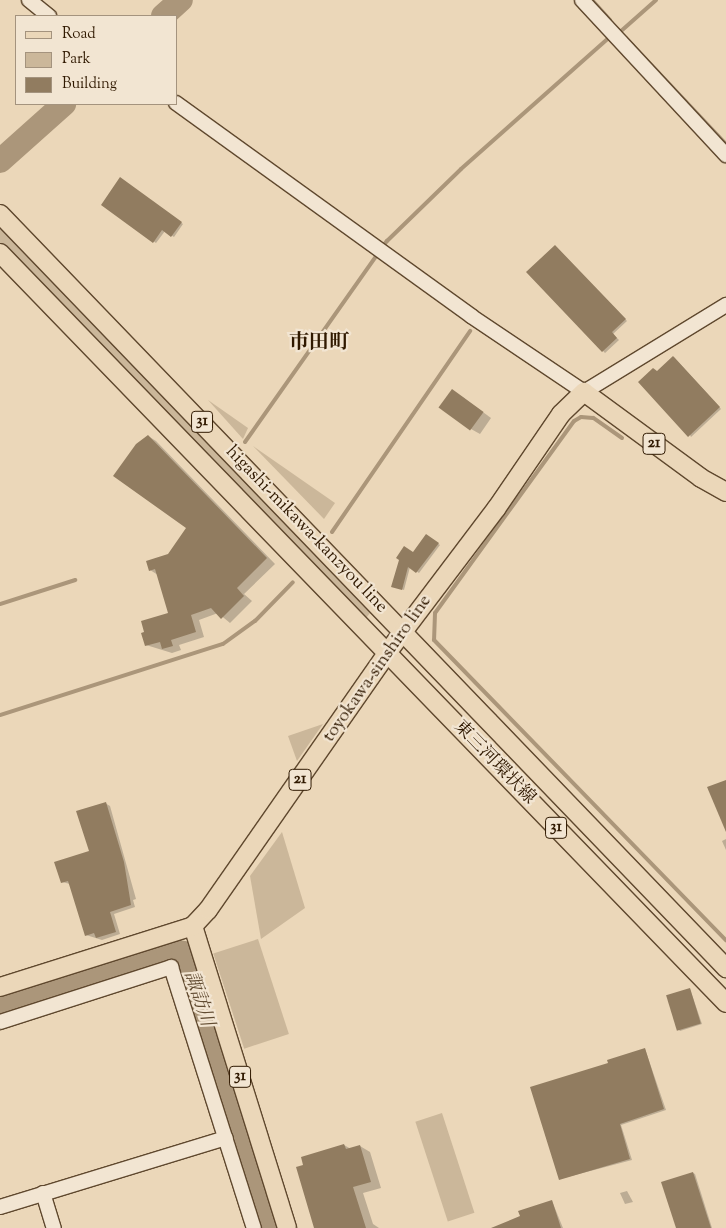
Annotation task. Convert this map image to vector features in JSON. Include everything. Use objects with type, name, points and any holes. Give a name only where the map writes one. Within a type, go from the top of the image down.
[{"type":"main road","name":"higashi-mikawa-kanzyou line","points":[[0,214],[403,631]]},
{"type":"main road","name":"higashi-mikawa-kanzyou line","points":[[0,253],[387,653]]},
{"type":"main road","name":"21","points":[[584,392],[701,478],[726,492]]},
{"type":"main road","name":"toyokawa-sinshiro line","points":[[193,926],[208,910],[403,631],[496,510],[561,414],[584,392]]},
{"type":"main road","name":"東三河環状線","points":[[403,631],[726,968]]},
{"type":"main road","name":"東三河環状線","points":[[387,653],[726,1003]]},
{"type":"main road","points":[[0,987],[193,926]]},
{"type":"main road","name":"31","points":[[193,926],[287,1228]]},
{"type":"street","points":[[29,0],[48,15]]},
{"type":"street","points":[[582,0],[726,155]]},
{"type":"street","points":[[178,104],[471,316],[584,392],[726,304]]},
{"type":"street","points":[[0,1022],[171,967],[254,1228]]},
{"type":"street","points":[[0,1207],[43,1192],[226,1138]]},
{"type":"street","points":[[43,1192],[54,1228]]},
{"type":"green space","points":[[0,222],[370,613],[363,622],[0,244]]},
{"type":"green space","points":[[208,400],[248,428],[243,439]]},
{"type":"green space","points":[[253,446],[335,503],[324,519]]},
{"type":"green space","points":[[323,724],[297,761],[288,736]]},
{"type":"green space","points":[[282,832],[305,908],[261,939],[250,876]]},
{"type":"green space","points":[[258,939],[289,1034],[244,1049],[213,954]]},
{"type":"green space","points":[[442,1113],[474,1213],[448,1222],[415,1122]]},
{"type":"building","points":[[120,177],[182,222],[171,237],[162,230],[153,243],[101,205]]},
{"type":"building","points":[[555,245],[626,319],[612,332],[617,338],[602,352],[526,272]]},
{"type":"building","points":[[673,356],[720,407],[688,437],[638,382],[653,368],[657,371]]},
{"type":"building","points":[[452,389],[484,412],[470,431],[438,408]]},
{"type":"building","points":[[148,435],[267,558],[237,588],[244,596],[221,619],[211,608],[191,615],[196,632],[171,640],[173,646],[162,649],[160,642],[145,646],[141,633],[144,632],[141,621],[168,613],[155,569],[149,571],[146,561],[168,554],[186,528],[113,476],[136,444]]},
{"type":"building","points":[[426,534],[439,543],[416,573],[408,567],[402,590],[391,587],[399,560],[396,558],[404,546],[413,552]]},
{"type":"building","points":[[726,780],[726,832],[707,787]]},
{"type":"building","points":[[106,802],[124,862],[131,905],[110,912],[116,932],[96,938],[94,933],[85,936],[68,881],[61,883],[54,862],[89,851],[76,811]]},
{"type":"building","points":[[690,988],[701,1023],[677,1031],[666,995]]},
{"type":"building","points":[[645,1048],[664,1109],[620,1124],[630,1159],[559,1180],[530,1087],[608,1063],[607,1060]]},
{"type":"building","points":[[344,1144],[346,1149],[360,1145],[371,1182],[353,1187],[366,1228],[314,1228],[296,1167],[303,1165],[301,1157]]},
{"type":"building","points":[[693,1172],[711,1228],[676,1228],[661,1182]]},
{"type":"building","points":[[552,1200],[561,1228],[491,1228],[520,1216],[518,1211]]},
{"type":"waterway","points":[[164,15],[181,0]]},
{"type":"waterway","points":[[592,0],[610,20]]},
{"type":"waterway","points":[[620,32],[656,0]]},
{"type":"waterway","points":[[245,442],[387,241],[461,169],[611,36]]},
{"type":"waterway","points":[[626,38],[726,144]]},
{"type":"waterway","points":[[0,161],[63,105]]},
{"type":"waterway","points":[[332,532],[470,331]]},
{"type":"waterway","points":[[622,438],[593,418],[581,417],[574,421],[435,613],[434,640],[726,940]]},
{"type":"waterway","points":[[0,604],[75,580]]},
{"type":"waterway","points":[[0,715],[223,644],[255,621],[293,582]]},
{"type":"waterway","name":"諏訪川","points":[[0,1004],[168,950],[183,953],[271,1228]]},
{"type":"district","name":"市田町","points":[[319,343]]}]
